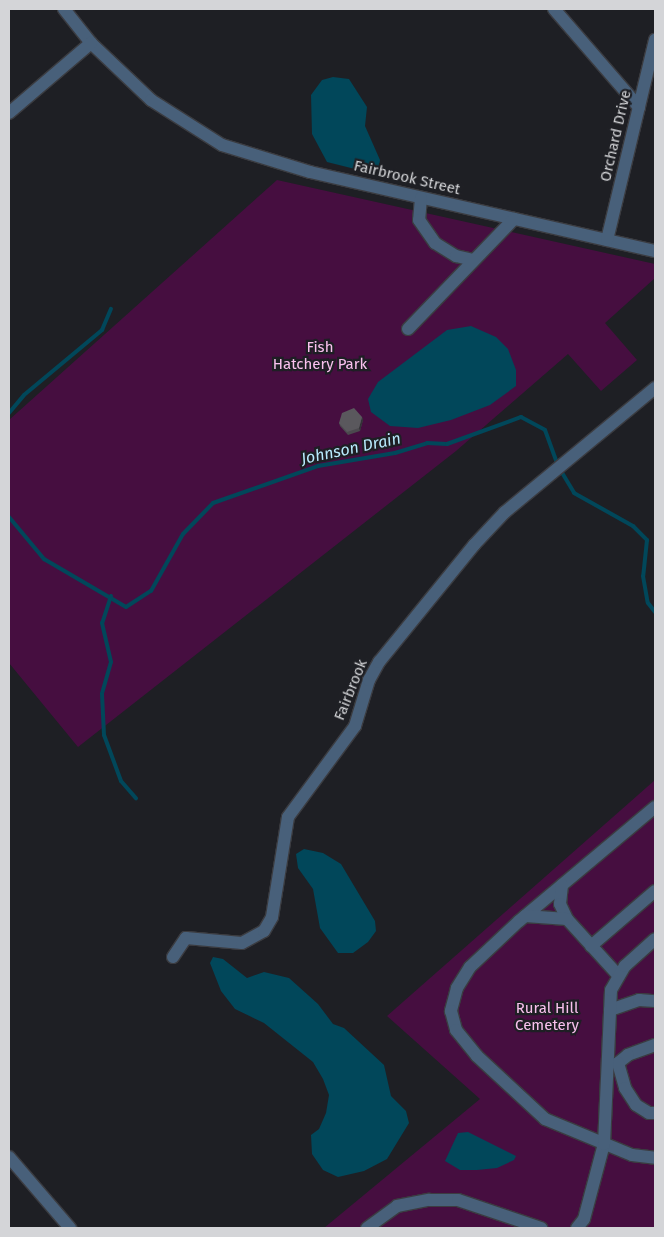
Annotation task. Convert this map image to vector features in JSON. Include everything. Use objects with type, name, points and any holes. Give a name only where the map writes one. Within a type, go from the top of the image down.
[{"type":"street","name":"Fairbrook Street","points":[[64,9],[91,42],[161,107],[222,144],[310,172],[655,251]]},
{"type":"street","points":[[554,9],[639,107]]},
{"type":"street","name":"Orchard Drive","points":[[607,240],[655,40]]},
{"type":"street","points":[[9,113],[91,42]]},
{"type":"street","points":[[421,198],[420,220],[435,243],[456,256],[474,260]]},
{"type":"street","points":[[408,330],[514,219]]},
{"type":"street","name":"Fairbrook","points":[[173,957],[186,938],[242,943],[264,931],[272,917],[288,817],[355,726],[373,671],[474,545],[505,512],[655,388]]},
{"type":"street","points":[[655,806],[525,916],[470,967],[457,988],[452,1010],[456,1030],[477,1056],[528,1106],[545,1119],[632,1156],[655,1158]]},
{"type":"street","points":[[562,885],[560,904],[567,919],[618,975]]},
{"type":"street","points":[[591,946],[655,891]]},
{"type":"street","points":[[525,916],[567,919]]},
{"type":"street","points":[[577,1228],[584,1219],[604,1144],[613,1061],[610,1010],[612,990],[618,975],[655,940]]},
{"type":"street","points":[[610,1010],[639,1000],[653,998]]},
{"type":"street","points":[[613,1061],[655,1045]]},
{"type":"street","points":[[613,1061],[625,1088],[636,1105],[649,1113],[655,1113]]},
{"type":"street","points":[[9,1157],[70,1228]]},
{"type":"street","points":[[368,1228],[397,1206],[429,1200],[458,1200],[541,1228]]},
{"type":"green space","name":"Fish Hatchery Park","points":[[277,180],[655,264],[655,278],[605,323],[637,360],[601,391],[568,354],[456,451],[78,747],[9,663],[9,420]]},
{"type":"green space","name":"Rural Hill Cemetery","points":[[655,780],[655,1228],[324,1228],[480,1099],[387,1016]]},
{"type":"water","points":[[333,77],[349,79],[367,107],[365,126],[380,160],[379,167],[367,172],[327,162],[312,134],[311,95],[322,80]]},
{"type":"water","points":[[471,326],[496,337],[508,349],[516,370],[516,386],[490,405],[451,420],[418,428],[390,426],[371,412],[368,399],[378,382],[447,330]]},
{"type":"water","points":[[304,849],[323,853],[341,864],[375,921],[376,931],[368,942],[353,953],[338,953],[320,928],[313,889],[298,868],[296,854]]},
{"type":"water","points":[[213,957],[223,959],[247,978],[264,972],[289,978],[318,1004],[333,1024],[344,1028],[384,1065],[391,1096],[406,1111],[409,1123],[387,1159],[364,1171],[338,1177],[323,1170],[312,1154],[311,1135],[319,1129],[326,1113],[329,1095],[323,1079],[313,1062],[264,1023],[235,1009],[221,991],[210,963]]},
{"type":"water","points":[[468,1132],[516,1156],[514,1160],[497,1168],[477,1170],[460,1170],[445,1161],[458,1133]]},
{"type":"building","points":[[354,408],[362,417],[359,428],[347,432],[339,423],[342,413]]},
{"type":"waterway","points":[[9,413],[24,395],[102,330],[111,309]]},
{"type":"waterway","name":"Johnson Drain","points":[[9,517],[44,559],[126,607],[151,591],[183,534],[213,503],[318,466],[395,453],[427,443],[447,444],[521,417],[545,430],[558,466],[574,493],[633,526],[647,540],[643,576],[648,603],[655,612]]},
{"type":"waterway","points":[[111,596],[102,623],[111,662],[102,694],[104,735],[121,781],[136,798]]}]
